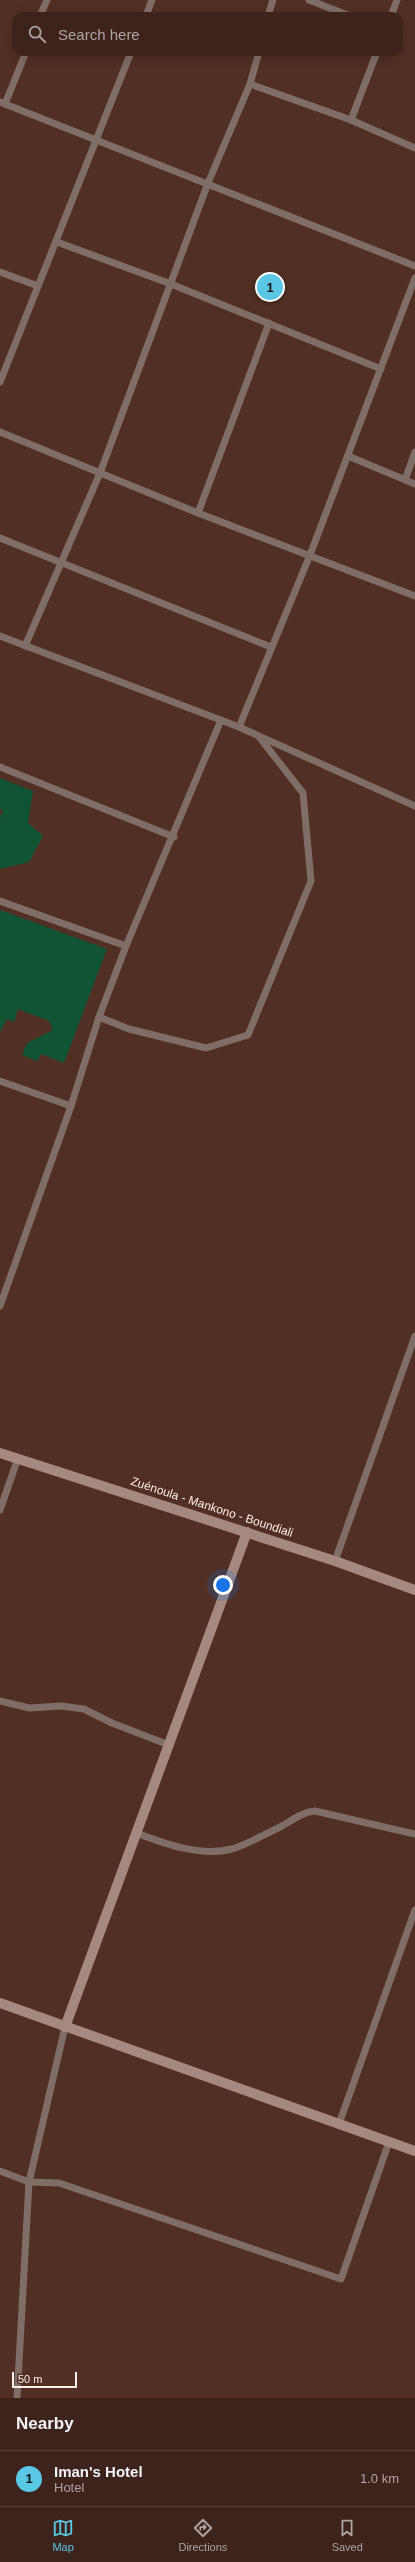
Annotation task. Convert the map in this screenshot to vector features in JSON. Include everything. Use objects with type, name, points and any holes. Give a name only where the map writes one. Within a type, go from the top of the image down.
[{"type":"street","points":[[41,12],[45,0]]},
{"type":"street","points":[[148,12],[152,0]]},
{"type":"street","points":[[269,12],[273,0]]},
{"type":"street","points":[[309,0],[340,12]]},
{"type":"street","points":[[392,12],[397,0]]},
{"type":"street","points":[[24,56],[2,103],[208,183],[415,266]]},
{"type":"street","points":[[0,382],[130,56]]},
{"type":"street","points":[[25,646],[100,473],[208,183],[250,84],[258,56]]},
{"type":"street","points":[[351,120],[375,56]]},
{"type":"street","points":[[250,84],[351,120],[415,148]]},
{"type":"street","points":[[57,242],[171,284],[381,369]]},
{"type":"street","points":[[0,272],[38,286]]},
{"type":"street","points":[[239,727],[310,555],[415,278]]},
{"type":"street","points":[[198,513],[269,323]]},
{"type":"street","points":[[0,432],[198,513],[415,596]]},
{"type":"street","points":[[405,480],[415,452]]},
{"type":"street","points":[[348,456],[415,484]]},
{"type":"street","points":[[0,538],[272,647]]},
{"type":"street","points":[[0,636],[239,727],[260,738],[415,806]]},
{"type":"street","points":[[0,1306],[70,1106],[99,1017],[126,946],[174,837],[221,720]]},
{"type":"street","points":[[99,1017],[129,1029],[206,1048],[248,1035],[310,881],[304,794],[260,738]]},
{"type":"street","points":[[0,767],[174,837]]},
{"type":"street","points":[[0,901],[126,946]]},
{"type":"street","points":[[0,1082],[70,1106]]},
{"type":"street","points":[[335,1561],[415,1336]]},
{"type":"street","name":"Zuénoula - Mankono - Boundiali","points":[[0,1453],[335,1561],[415,1590]]},
{"type":"street","points":[[0,1510],[18,1458]]},
{"type":"street","points":[[17,2398],[29,2182],[65,2027],[246,1532]]},
{"type":"street","points":[[0,1701],[29,1708],[61,1706],[84,1709],[112,1723],[169,1745]]},
{"type":"street","points":[[136,1833],[172,1846],[206,1851],[232,1849],[292,1821],[304,1812],[315,1811],[415,1834]]},
{"type":"street","points":[[339,2124],[415,1910]]},
{"type":"street","points":[[0,2003],[415,2151]]},
{"type":"street","points":[[0,2171],[29,2182],[59,2183],[341,2279],[389,2142]]},
{"type":"green space","points":[[0,778],[33,791],[28,823],[43,836],[29,862],[0,869],[0,817],[3,811],[0,809]]},
{"type":"green space","points":[[0,910],[107,949],[64,1063],[41,1054],[37,1061],[22,1055],[27,1043],[53,1030],[49,1021],[18,1009],[14,1022],[7,1019],[0,1032]]},
{"type":"place","name":"Iman's Hotel","points":[[270,287]]}]
